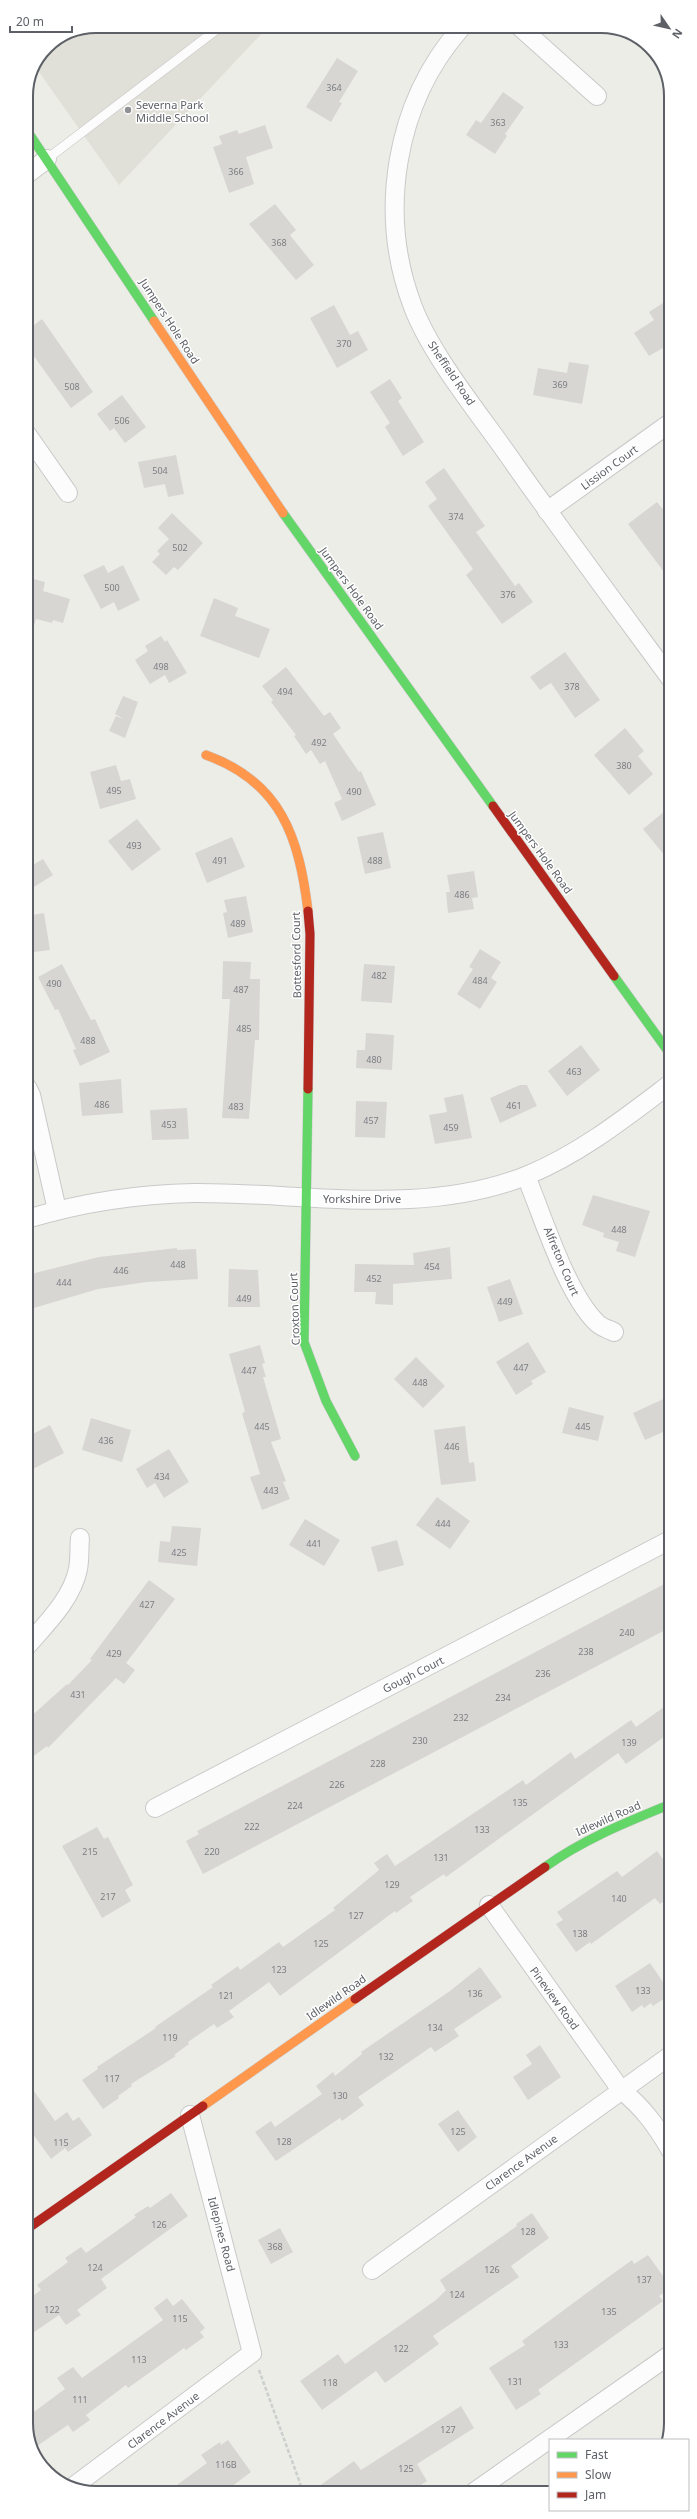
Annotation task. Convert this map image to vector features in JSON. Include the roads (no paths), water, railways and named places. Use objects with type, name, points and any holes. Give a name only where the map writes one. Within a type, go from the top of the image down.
[{"type":"street","name":"Sheffield Road","points":[[456,33],[450,40],[425,80],[407,120],[398,162],[395,199],[396,235],[404,275],[413,307],[432,346],[547,511],[664,670]]},
{"type":"street","points":[[527,33],[597,96]]},
{"type":"street","name":"Jumpers Hole Road","points":[[33,139],[260,480],[664,1046]]},
{"type":"street","points":[[33,170],[47,159]]},
{"type":"street","name":"Lission Court","points":[[547,511],[664,426]]},
{"type":"street","points":[[33,443],[68,493]]},
{"type":"street","name":"Bottesford Court","points":[[206,755],[233,765],[261,786],[273,803],[288,832],[305,889],[310,934],[305,1198]]},
{"type":"street","name":"Yorkshire Drive","points":[[33,1217],[57,1210],[129,1199],[194,1194],[305,1198],[425,1199],[477,1191],[526,1176],[567,1157],[606,1133],[664,1089]]},
{"type":"street","points":[[33,1104],[57,1210]]},
{"type":"street","name":"Alfreton Court","points":[[526,1176],[571,1285],[585,1310],[593,1319],[614,1332]]},
{"type":"street","name":"Croxton Court","points":[[305,1198],[304,1342],[317,1381],[341,1434],[355,1456]]},
{"type":"street","points":[[33,1639],[58,1608],[70,1590],[78,1570],[80,1538]]},
{"type":"street","name":"Gough Court","points":[[156,1808],[664,1543]]},
{"type":"street","name":"Idlewild Road","points":[[33,2223],[567,1851],[604,1831],[664,1807]]},
{"type":"street","name":"Pineview Road","points":[[489,1906],[621,2090],[639,2104],[664,2140]]},
{"type":"street","name":"Clarence Avenue","points":[[372,2270],[664,2060]]},
{"type":"street","name":"Idlepines Road","points":[[190,2115],[252,2353]]},
{"type":"street","name":"Clarence Avenue","points":[[78,2483],[252,2353]]},
{"type":"street","points":[[550,2439],[664,2359]]},
{"type":"street","points":[[483,2486],[549,2439]]},
{"type":"lane","points":[[47,159],[212,33]]},
{"type":"place","name":"Severna Park Middle School","points":[[128,110]]}]
